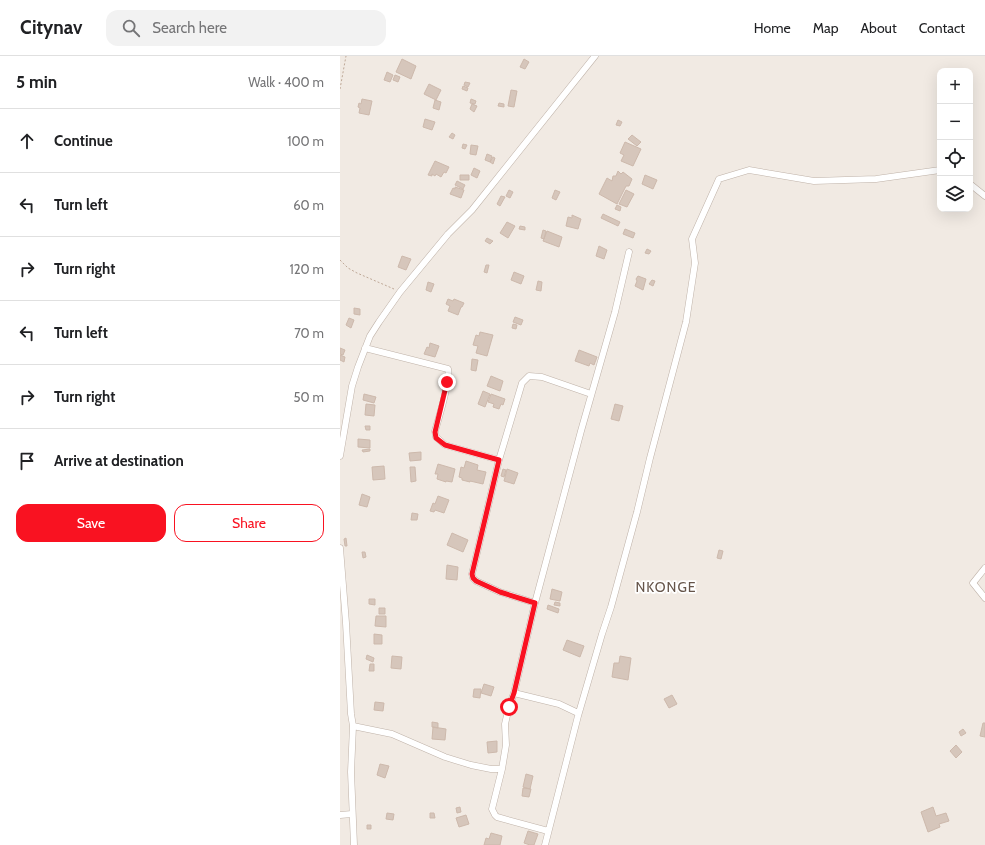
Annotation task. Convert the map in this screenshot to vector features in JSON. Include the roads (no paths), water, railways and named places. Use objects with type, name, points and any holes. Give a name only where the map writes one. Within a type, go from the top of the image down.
[{"type":"street","points":[[340,456],[352,386],[370,336],[400,292],[448,234],[472,210],[595,56]]},
{"type":"street","points":[[545,845],[578,713],[611,607],[686,322],[695,262],[692,238],[719,179],[750,170],[814,181],[876,179],[937,170]]},
{"type":"street","points":[[973,186],[985,196]]},
{"type":"street","points":[[548,831],[497,817],[492,809],[502,769],[506,745],[505,724],[509,707],[514,693],[535,603],[591,394],[615,312],[629,252]]},
{"type":"street","points":[[365,348],[448,369],[447,382],[435,432],[436,438],[445,445],[499,460]]},
{"type":"street","points":[[535,603],[500,592],[476,581],[473,578],[472,574],[499,460],[522,383],[529,376],[542,377],[591,394]]},
{"type":"street","points":[[340,548],[343,623],[353,726],[351,772],[354,845]]},
{"type":"street","points":[[985,568],[973,582],[985,598]]},
{"type":"street","points":[[514,693],[559,704],[578,713]]},
{"type":"street","points":[[353,726],[392,734],[445,758],[491,769],[502,769]]},
{"type":"street","points":[[340,815],[352,814]]},
{"type":"district","name":"NKONGE","points":[[666,587]]}]
